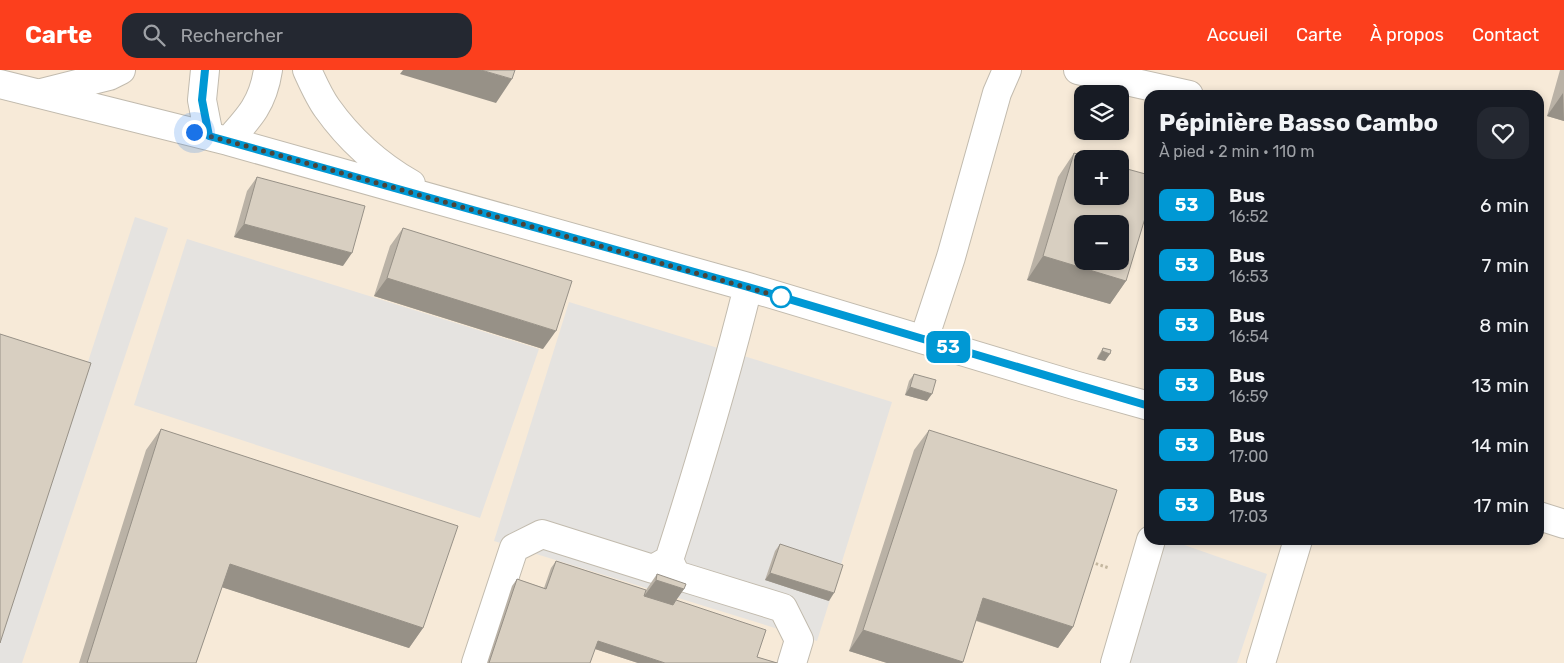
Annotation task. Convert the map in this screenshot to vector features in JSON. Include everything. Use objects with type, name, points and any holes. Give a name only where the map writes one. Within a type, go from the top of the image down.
[{"type":"street","points":[[36,94],[109,76],[121,70]]},
{"type":"street","points":[[205,70],[202,100],[218,138]]},
{"type":"street","points":[[218,138],[249,118],[262,99],[268,70]]},
{"type":"street","points":[[307,70],[326,108],[357,144],[388,170],[443,201]]},
{"type":"street","points":[[924,339],[953,249],[997,93],[1007,70]]},
{"type":"street","points":[[1078,70],[1167,90]]},
{"type":"street","points":[[0,84],[218,138],[443,201],[748,287],[1144,405]]},
{"type":"street","points":[[748,287],[719,398],[669,560],[676,575],[783,608],[799,640],[792,663]]},
{"type":"street","points":[[1544,518],[1564,524]]},
{"type":"street","points":[[476,663],[514,548],[542,534],[653,568],[669,560]]},
{"type":"street","points":[[1115,663],[1150,545]]},
{"type":"street","points":[[1261,663],[1294,545]]},
{"type":"path","points":[[1086,561],[1117,570]]},
{"type":"shaded area","points":[[0,70],[1564,70],[1564,663],[0,663]]},
{"type":"shaded area","points":[[135,217],[168,228],[22,663],[0,663],[0,633]]},
{"type":"shaded area","points":[[187,239],[539,349],[480,518],[134,405]]},
{"type":"shaded area","points":[[569,302],[892,402],[817,641],[494,541]]},
{"type":"shaded area","points":[[1164,545],[1184,545],[1267,574],[1237,663],[1128,663]]},
{"type":"building","points":[[481,70],[515,70],[512,79]]},
{"type":"building","points":[[1074,153],[1074,205],[1129,205],[1129,169],[1144,174],[1144,222],[1126,281],[1089,270],[1129,270],[1129,215],[1074,215],[1074,265],[1043,256]]},
{"type":"building","points":[[257,177],[365,206],[352,253],[244,224]]},
{"type":"building","points":[[403,228],[572,281],[556,331],[387,278]]},
{"type":"building","points":[[0,334],[91,363],[0,643]]},
{"type":"building","points":[[1103,348],[1111,350],[1110,354],[1102,351]]},
{"type":"building","points":[[914,374],[936,380],[932,394],[910,387]]},
{"type":"building","points":[[161,429],[458,526],[423,628],[230,564],[196,663],[87,663]]},
{"type":"building","points":[[929,430],[1117,490],[1073,627],[983,598],[963,662],[863,630]]},
{"type":"building","points":[[780,544],[843,565],[834,593],[770,573]]},
{"type":"building","points":[[556,561],[646,590],[644,596],[673,605],[676,600],[766,630],[757,657],[777,663],[665,663],[598,641],[590,663],[489,663],[517,579],[546,589]]},
{"type":"building","points":[[657,574],[686,584],[684,589],[656,580]]},
{"type":"bus line","name":"53","points":[[205,70],[202,100],[209,136],[748,287],[1144,405]]},
{"type":"route","points":[[194,132],[781,297]]}]
